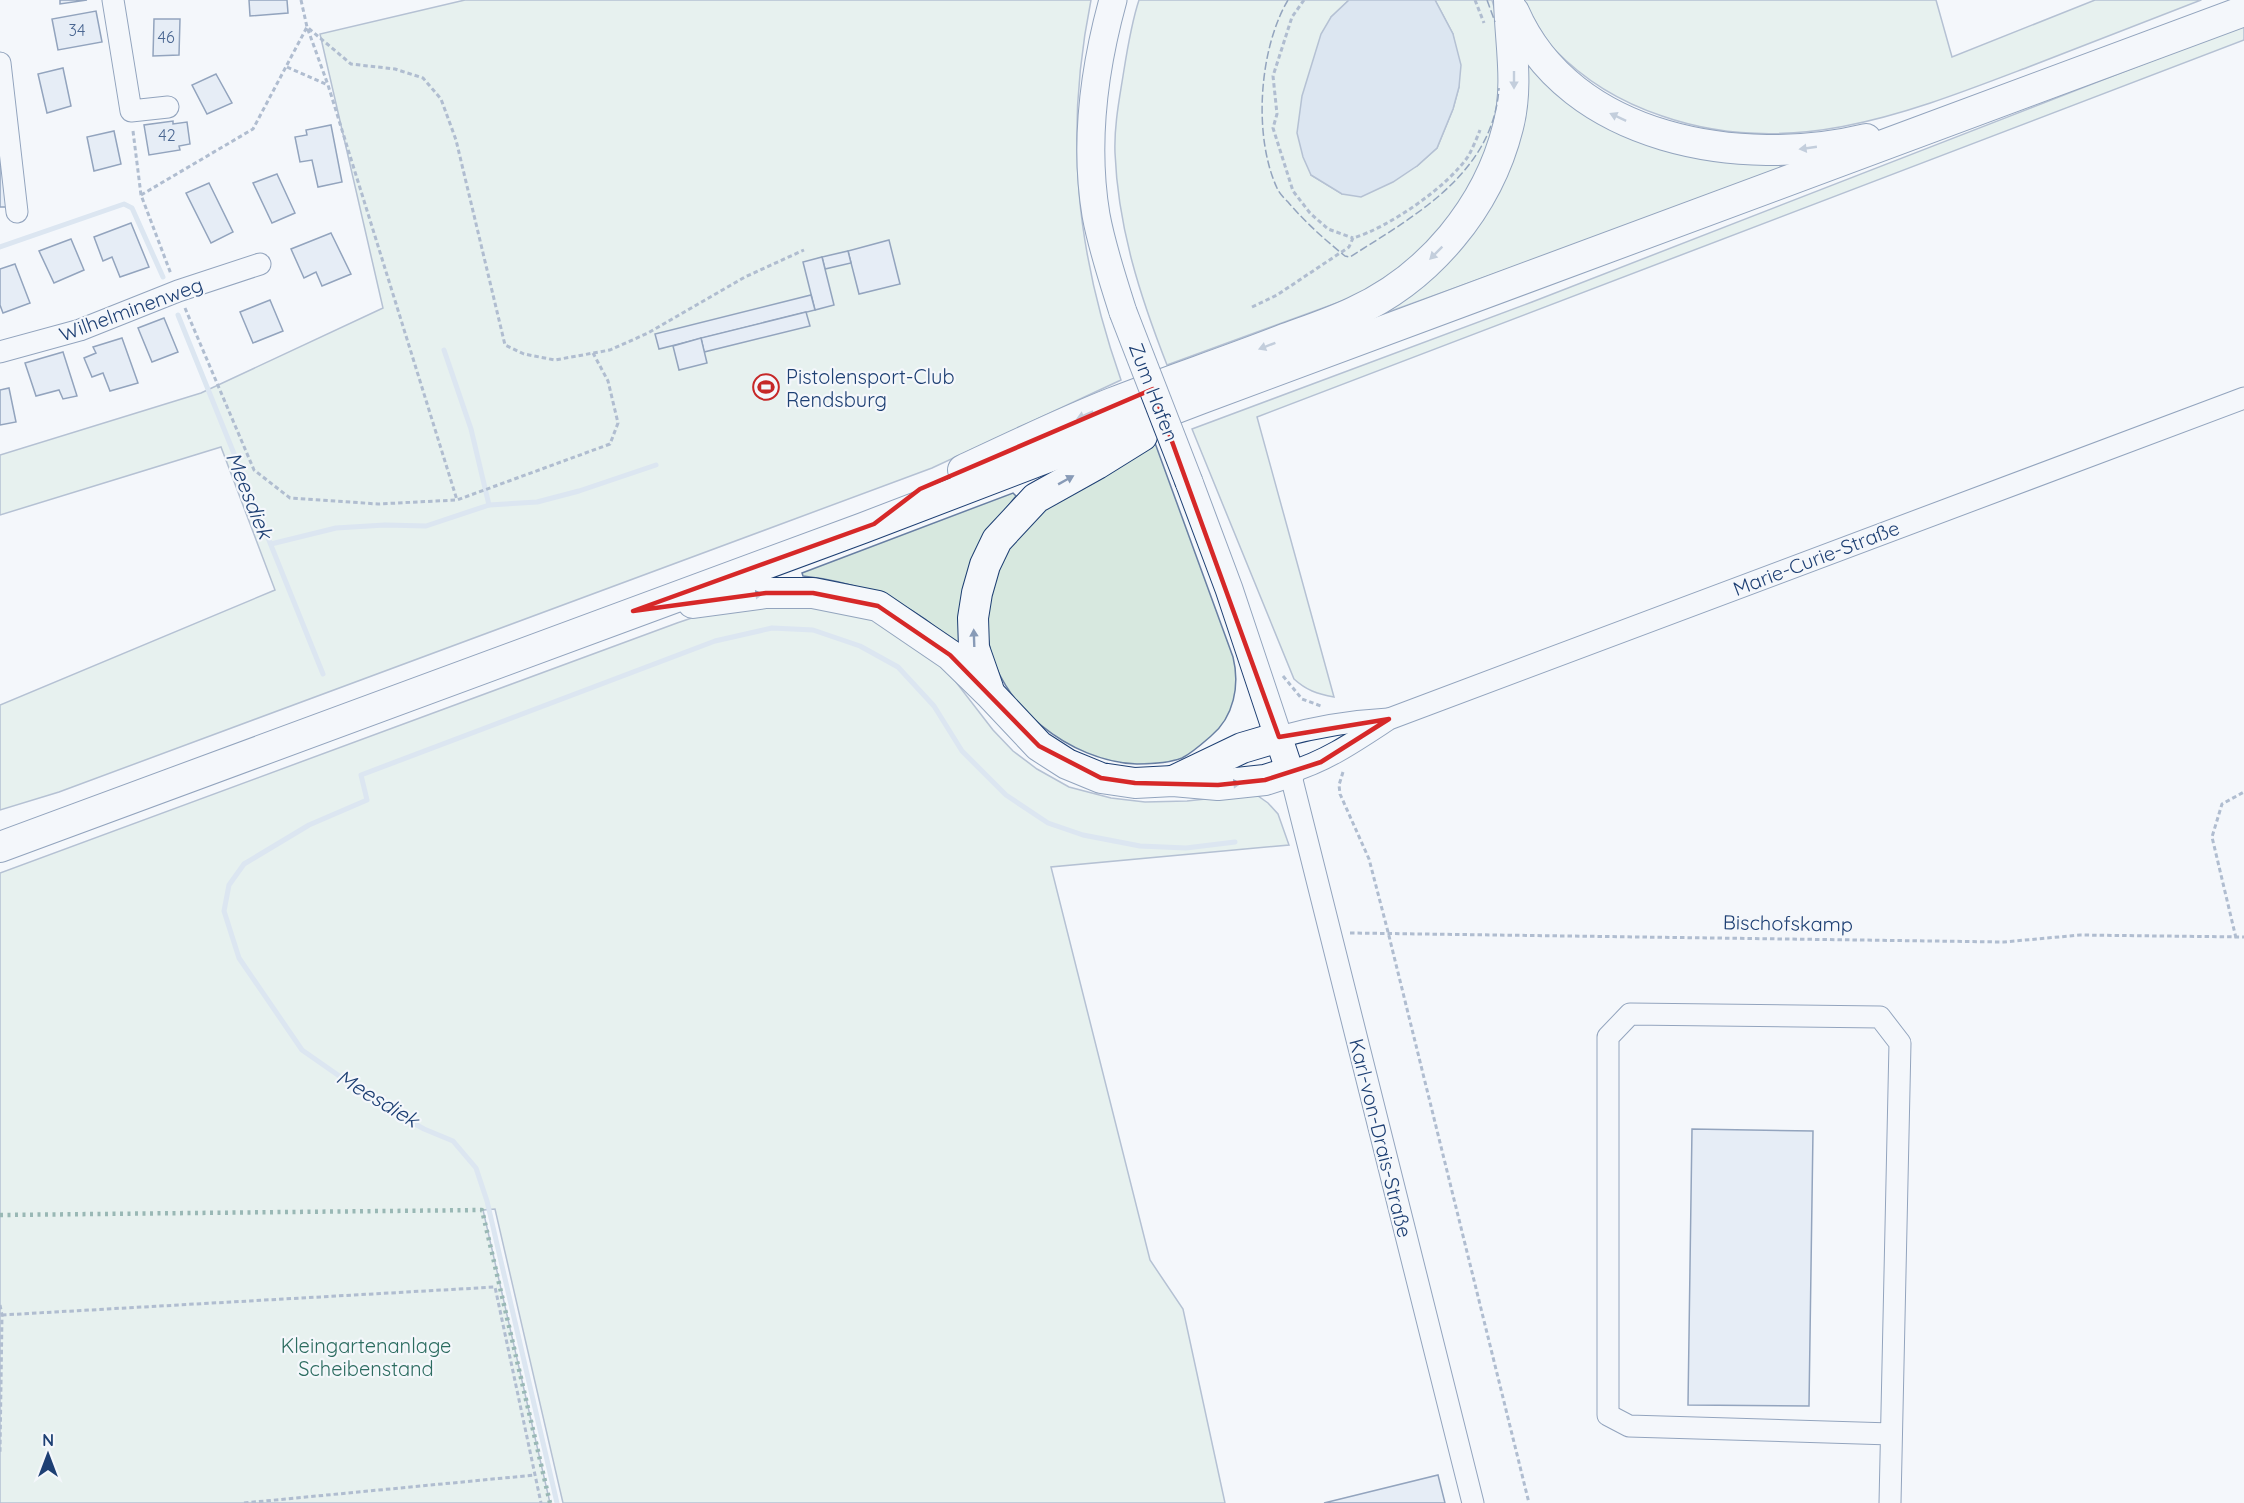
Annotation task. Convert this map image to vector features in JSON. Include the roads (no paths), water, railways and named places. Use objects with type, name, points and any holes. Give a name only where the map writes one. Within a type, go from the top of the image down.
[{"type":"highway","points":[[1509,0],[1524,36],[1542,61],[1562,81],[1580,95],[1629,122],[1653,132],[1690,141],[1744,150],[1795,150],[1862,140],[1988,108]]},
{"type":"highway","points":[[874,524],[920,489],[1111,404],[1355,312],[1388,294],[1409,279],[1445,245],[1469,214],[1498,160],[1514,99],[1509,0]]},
{"type":"highway","points":[[0,847],[874,524],[1200,399],[2244,11]]},
{"type":"highway","points":[[990,694],[974,648],[973,618],[985,565],[997,540],[1036,498],[1097,464],[1200,399]]},
{"type":"highway","points":[[633,612],[766,593],[813,593],[878,606],[950,656],[1039,746],[1067,764],[1101,778],[1135,783],[1173,781],[1218,785],[1240,784],[1290,772]]},
{"type":"highway","points":[[1173,781],[1234,751],[1279,737]]},
{"type":"highway","points":[[0,827],[58,826]]},
{"type":"main road","name":"Zum Hafen","points":[[1113,0],[1097,67],[1092,111],[1092,171],[1096,213],[1106,261],[1229,589],[1290,772]]},
{"type":"street","points":[[113,0],[131,111],[168,107]]},
{"type":"street","points":[[0,63],[17,212]]},
{"type":"street","name":"Wilhelminenweg","points":[[0,352],[80,330],[178,291],[260,264]]},
{"type":"street","name":"Marie-Curie-Straße","points":[[1290,772],[1312,766],[1333,756],[1389,719],[2244,398]]},
{"type":"street","name":"Marie-Curie-Straße","points":[[1279,737],[1350,722],[1389,719]]},
{"type":"street","name":"Karl-von-Drais-Straße","points":[[1290,772],[1473,1503]]},
{"type":"street","points":[[1890,1503],[1900,1043],[1880,1017],[1630,1014],[1608,1037],[1608,1415],[1629,1426],[1891,1434]]},
{"type":"water","points":[[1349,0],[1435,0],[1453,34],[1461,65],[1459,87],[1453,109],[1437,148],[1417,166],[1393,182],[1361,197],[1342,194],[1311,175],[1303,157],[1297,133],[1302,96],[1321,34],[1331,17]]},
{"type":"waterway","name":"Meesdiek","points":[[0,247],[124,204],[132,208],[163,277]]},
{"type":"waterway","name":"Meesdiek","points":[[178,315],[323,674]]},
{"type":"waterway","points":[[271,544],[336,528],[385,525],[426,526],[489,505],[471,429],[444,350]]},
{"type":"waterway","points":[[489,505],[537,502],[579,491],[656,465]]},
{"type":"waterway","points":[[557,1503],[487,1201],[476,1168],[453,1141],[424,1129],[378,1103],[302,1050],[239,958],[224,911],[229,885],[244,864],[309,825],[367,800],[361,775],[715,641],[772,628],[813,630],[860,646],[898,667],[934,706],[962,751],[1006,795],[1048,823],[1083,835],[1140,846],[1186,848],[1235,842]]},
{"type":"place","name":"Pistolensport-Club Rendsburg","points":[[766,387]]},
{"type":"park label","name":"Kleingartenanlage Scheibenstand","points":[[366,1356]]}]
